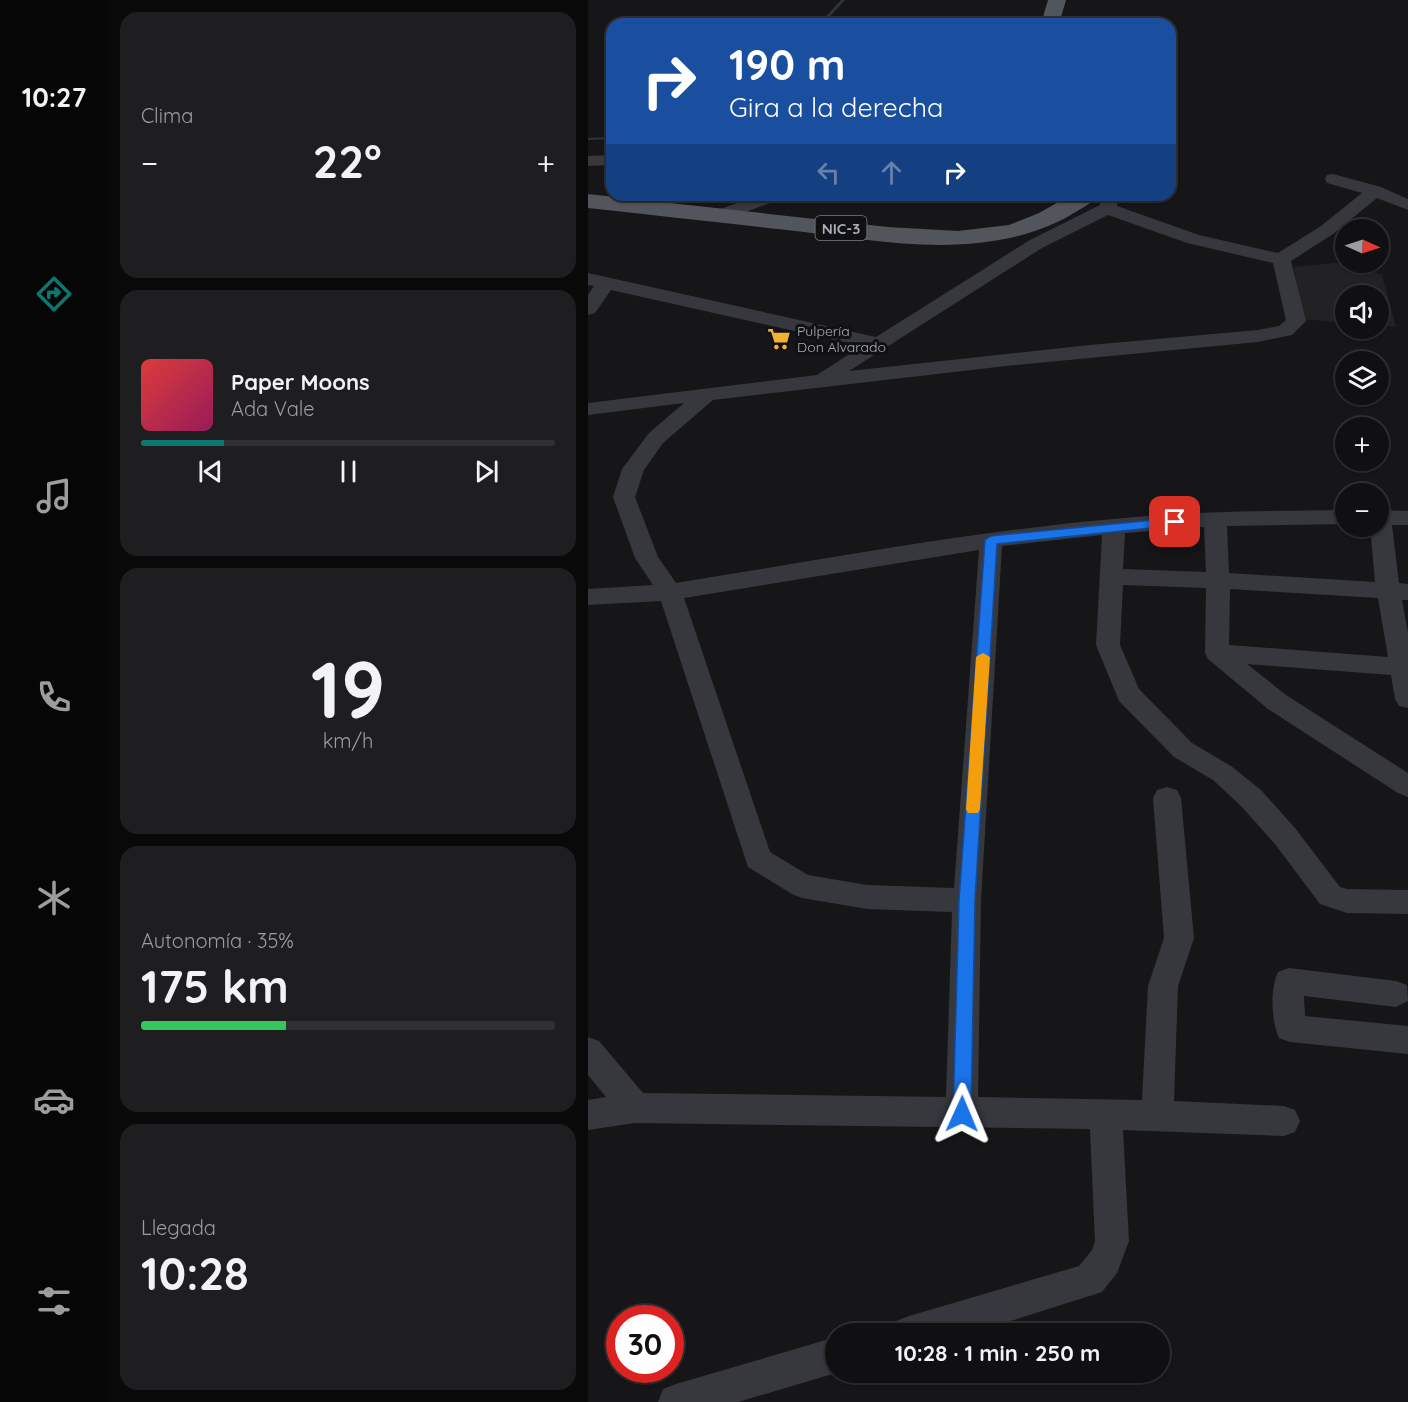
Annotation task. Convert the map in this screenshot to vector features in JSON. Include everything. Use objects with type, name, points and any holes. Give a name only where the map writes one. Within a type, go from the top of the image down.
[{"type":"main road","points":[[1052,18],[1057,0]]},
{"type":"main road","name":"NIC-3","points":[[588,201],[920,236],[970,237],[1006,233],[1027,227],[1050,217],[1073,201]]},
{"type":"street","points":[[588,161],[606,160]]},
{"type":"street","points":[[1333,179],[1375,191],[1408,205]]},
{"type":"street","points":[[824,378],[1108,201],[1140,223],[1183,238],[1281,259],[1327,230],[1375,191]]},
{"type":"street","points":[[721,215],[759,201]]},
{"type":"street","points":[[588,409],[824,378],[1258,336],[1285,331],[1296,321],[1281,259]]},
{"type":"street","points":[[588,309],[597,281],[877,343]]},
{"type":"street","points":[[707,394],[656,438],[633,470],[624,497],[647,558],[670,592],[758,859],[802,886],[867,897],[967,900]]},
{"type":"street","points":[[588,597],[670,592],[991,540],[1114,526],[1215,519],[1335,517]]},
{"type":"street","points":[[1389,517],[1408,518]]},
{"type":"street","points":[[1215,519],[1218,580],[1217,653]]},
{"type":"street","points":[[1114,526],[1108,645],[1128,694],[1183,750],[1222,773],[1251,798],[1285,836],[1330,896],[1347,901],[1408,902]]},
{"type":"street","points":[[1384,537],[1398,591],[1402,667],[1408,699]]},
{"type":"street","points":[[962,1114],[967,900],[991,540]]},
{"type":"street","points":[[1110,577],[1218,580],[1398,591]]},
{"type":"street","points":[[1217,653],[1402,667]]},
{"type":"street","points":[[1217,653],[1277,702],[1408,786]]},
{"type":"street","points":[[1157,1115],[1163,986],[1179,938],[1167,798]]},
{"type":"street","points":[[1396,994],[1289,981],[1290,1028],[1408,1040]]},
{"type":"street","points":[[588,1051],[635,1108]]},
{"type":"street","points":[[588,1115],[635,1108],[1157,1115],[1284,1121]]},
{"type":"street","points":[[946,1323],[1090,1280],[1105,1261],[1112,1241],[1106,1116]]},
{"type":"street","points":[[695,1399],[825,1358]]},
{"type":"shaded area","points":[[1335,263],[1335,273],[1376,273],[1382,275],[1385,285],[1335,285],[1335,322],[1302,319],[1294,267]]},
{"type":"shaded area","points":[[1389,301],[1396,327],[1389,326]]},
{"type":"waterway","points":[[826,18],[843,0]]},
{"type":"waterway","points":[[588,139],[606,138]]},
{"type":"slow traffic","points":[[973,809],[983,657]]},
{"type":"place","name":"Pulpería Don Alvarado","points":[[779,339]]},
{"type":"route","points":[[962,1114],[967,900],[991,540],[1114,526],[1175,522]]}]
